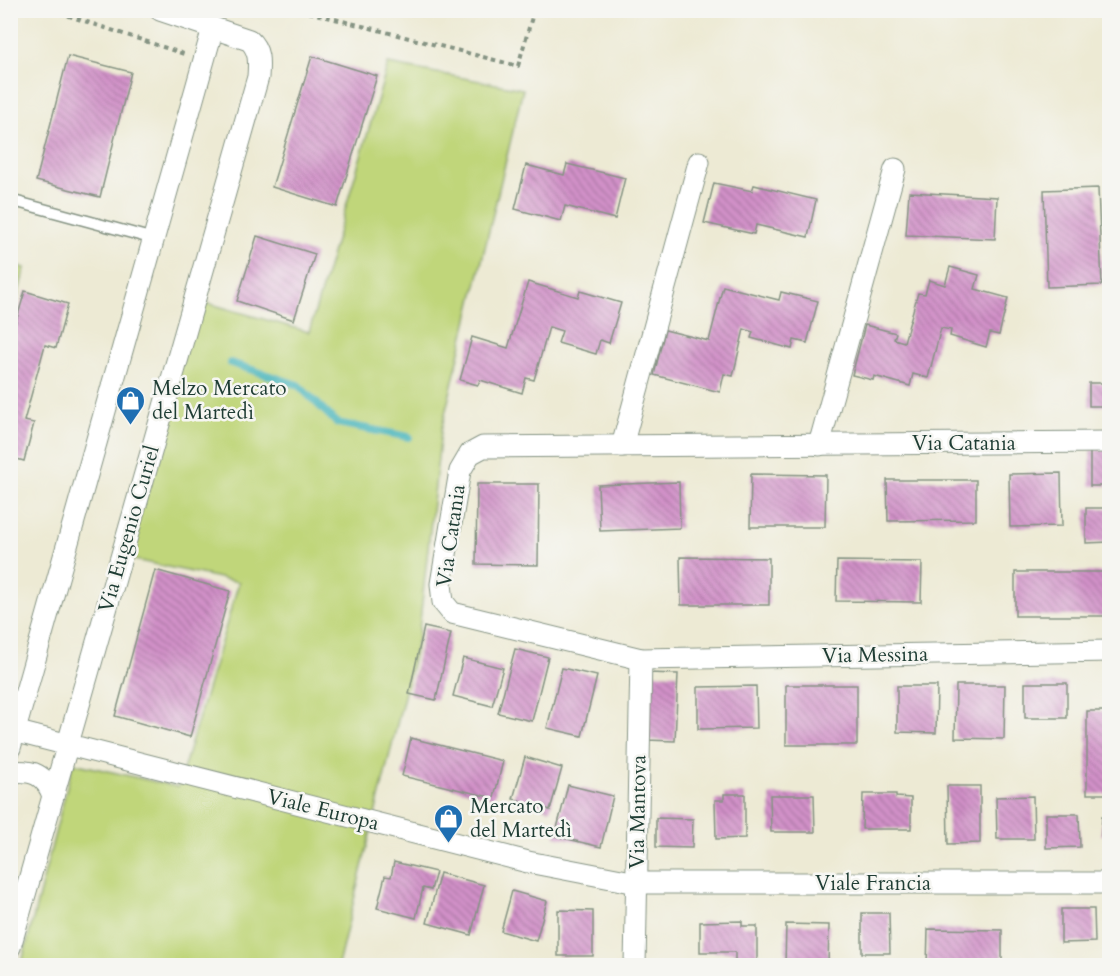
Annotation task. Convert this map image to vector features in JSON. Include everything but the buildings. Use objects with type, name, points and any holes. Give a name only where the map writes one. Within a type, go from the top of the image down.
[{"type":"street","points":[[12,736],[213,28],[160,10]]},
{"type":"street","name":"Via Eugenio Curiel","points":[[10,947],[256,81],[258,52],[249,40],[213,28]]},
{"type":"street","points":[[622,446],[699,162]]},
{"type":"street","points":[[819,444],[895,169]]},
{"type":"street","name":"Via Catania","points":[[641,658],[459,616],[448,610],[441,596],[442,575],[460,471],[470,454],[483,447],[1110,442]]},
{"type":"street","name":"Via Messina","points":[[641,658],[1110,651]]},
{"type":"street","name":"Via Mantova","points":[[635,966],[641,658]]},
{"type":"street","name":"Viale Europa","points":[[12,736],[67,745],[528,862],[637,883]]},
{"type":"street","points":[[10,772],[31,772],[38,775],[44,779],[52,796]]},
{"type":"street","name":"Viale Francia","points":[[637,883],[1110,884]]},
{"type":"lane","points":[[10,200],[153,240]]},
{"type":"path","points":[[51,10],[204,60]]},
{"type":"path","points":[[300,10],[518,66],[534,10]]},
{"type":"green space","points":[[388,64],[523,89],[441,431],[418,639],[338,965],[21,966],[73,763],[178,787],[239,582],[120,557],[193,299],[309,332]]},
{"type":"green space","points":[[10,264],[25,268],[11,322]]},
{"type":"waterway","points":[[231,363],[298,385],[337,423],[409,437]]},
{"type":"place","name":"Melzo Mercato del Martedì","points":[[131,426]]},
{"type":"place","name":"Mercato del Martedì","points":[[449,844]]}]
